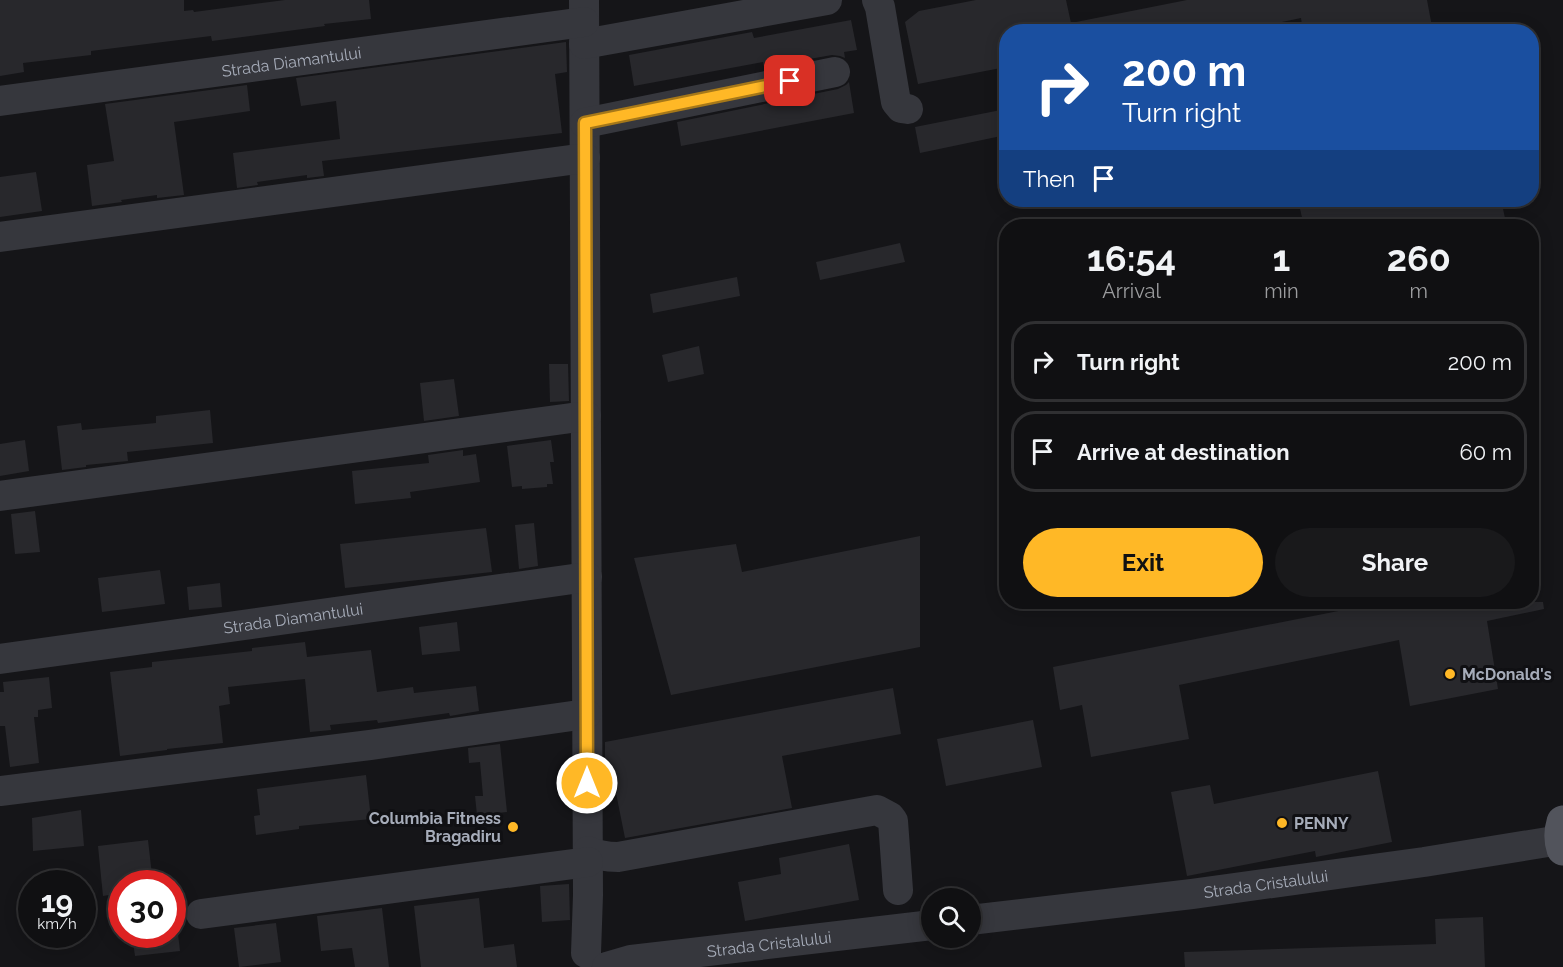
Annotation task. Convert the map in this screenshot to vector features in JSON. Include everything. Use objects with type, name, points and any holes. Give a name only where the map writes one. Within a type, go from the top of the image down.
[{"type":"street","name":"Strada Diamantului","points":[[0,101],[584,22],[613,40],[827,0]]},
{"type":"street","points":[[877,0],[896,102],[901,108],[908,109]]},
{"type":"street","points":[[584,22],[586,714],[591,964]]},
{"type":"street","points":[[585,123],[835,72]]},
{"type":"street","points":[[0,237],[585,158]]},
{"type":"street","points":[[0,496],[586,416]]},
{"type":"street","name":"Strada Diamantului","points":[[0,659],[586,577]]},
{"type":"street","points":[[0,791],[358,746],[586,714]]},
{"type":"street","points":[[201,914],[597,855],[618,857],[877,810],[893,821],[898,890]]},
{"type":"street","name":"Strada Cristalului","points":[[981,919],[1192,894],[1424,862],[1562,837]]},
{"type":"street","name":"Strada Cristalului","points":[[591,964],[921,926]]},
{"type":"building","points":[[0,0],[184,0],[184,11],[193,10],[194,12],[285,0],[369,0],[371,19],[212,41],[211,36],[91,51],[91,55],[23,63],[24,72],[0,76]]},
{"type":"building","points":[[976,0],[1066,0],[1071,23],[1187,0],[1427,0],[1432,24],[1302,24],[1301,18],[1272,24],[999,24],[999,68],[918,84],[905,22],[919,11]]},
{"type":"building","points":[[851,20],[857,50],[844,52],[845,58],[832,55],[764,67],[763,62],[634,86],[629,55],[752,32],[754,38]]},
{"type":"building","points":[[566,42],[567,72],[555,74],[562,133],[322,161],[324,176],[307,178],[307,175],[257,182],[258,185],[237,188],[233,153],[340,139],[336,101],[301,106],[296,78]]},
{"type":"building","points":[[849,82],[854,113],[681,146],[677,122],[838,89]]},
{"type":"building","points":[[247,85],[250,111],[174,122],[184,195],[157,198],[157,195],[92,206],[87,165],[114,161],[105,104]]},
{"type":"building","points":[[999,110],[999,136],[920,153],[915,127]]},
{"type":"building","points":[[36,172],[42,211],[0,217],[0,177]]},
{"type":"building","points":[[1300,207],[1503,207],[1505,218],[1500,219],[1302,219]]},
{"type":"building","points":[[900,243],[905,262],[820,280],[816,262]]},
{"type":"building","points":[[737,277],[740,296],[653,313],[650,294]]},
{"type":"building","points":[[699,346],[704,374],[668,382],[662,355]]},
{"type":"building","points":[[549,364],[568,364],[569,401],[550,402]]},
{"type":"building","points":[[454,379],[459,416],[424,421],[420,383]]},
{"type":"building","points":[[210,410],[213,443],[127,452],[128,461],[62,470],[57,426],[81,423],[82,430],[156,423],[156,416]]},
{"type":"building","points":[[25,440],[29,471],[0,476],[0,444]]},
{"type":"building","points":[[551,440],[554,462],[550,462],[553,484],[547,484],[547,487],[522,489],[522,486],[512,487],[507,446]]},
{"type":"building","points":[[463,450],[463,456],[476,454],[480,482],[410,492],[411,498],[355,504],[352,471],[429,463],[428,455]]},
{"type":"building","points":[[35,511],[40,552],[15,554],[11,514]]},
{"type":"building","points":[[534,523],[538,566],[519,569],[515,525]]},
{"type":"building","points":[[486,528],[492,572],[345,588],[340,544]]},
{"type":"building","points":[[920,536],[920,647],[671,695],[634,558],[736,544],[742,572]]},
{"type":"building","points":[[160,570],[165,604],[102,612],[98,578]]},
{"type":"building","points":[[220,583],[222,607],[189,610],[187,587]]},
{"type":"building","points":[[1539,602],[1543,602],[1544,609],[1487,621],[1498,689],[1410,706],[1399,640],[1179,685],[1189,739],[1091,757],[1082,705],[1060,710],[1053,667],[1348,609],[1539,609]]},
{"type":"building","points":[[457,622],[460,651],[422,655],[419,627]]},
{"type":"building","points":[[305,642],[307,657],[371,650],[377,692],[413,687],[414,693],[476,686],[479,711],[378,723],[377,720],[330,725],[331,730],[310,732],[305,679],[228,687],[230,704],[219,706],[223,743],[120,756],[110,672],[152,667],[152,662],[252,651],[252,648]]},
{"type":"building","points":[[49,677],[52,708],[38,710],[38,717],[34,717],[39,763],[10,767],[5,726],[0,726],[0,692],[4,692],[3,682]]},
{"type":"building","points":[[893,688],[901,734],[782,756],[792,808],[625,838],[615,788],[606,789],[605,742]]},
{"type":"building","points":[[1033,720],[1042,767],[946,786],[937,739]]},
{"type":"building","points":[[500,744],[507,812],[477,815],[475,796],[483,796],[480,762],[469,763],[468,748]]},
{"type":"building","name":"PENNY","points":[[1378,771],[1392,842],[1316,857],[1315,851],[1187,876],[1171,792],[1210,785],[1214,804]]},
{"type":"building","points":[[366,775],[371,819],[299,826],[299,829],[256,835],[254,816],[260,815],[257,789]]},
{"type":"building","points":[[81,810],[84,846],[33,851],[32,818]]},
{"type":"building","points":[[148,840],[151,870],[108,870],[108,895],[103,896],[98,846]]},
{"type":"building","points":[[849,844],[859,900],[745,921],[738,882],[781,874],[779,858]]},
{"type":"building","points":[[569,884],[570,920],[542,922],[540,886]]},
{"type":"building","points":[[479,898],[484,948],[514,944],[517,967],[421,967],[414,906]]},
{"type":"building","points":[[382,908],[389,967],[355,967],[352,948],[321,951],[317,916]]},
{"type":"building","points":[[1483,917],[1485,967],[1185,967],[1184,952],[1436,944],[1435,919]]},
{"type":"building","points":[[276,923],[281,962],[239,967],[234,928]]},
{"type":"building","points":[[134,948],[180,948],[180,951],[135,956]]},
{"type":"place","name":"McDonald's","points":[[1450,674]]},
{"type":"place","name":"PENNY","points":[[1282,823]]},
{"type":"place","name":"Columbia Fitness Bragadiru","points":[[513,827]]},
{"type":"route","points":[[587,783],[585,123],[790,81]]}]
